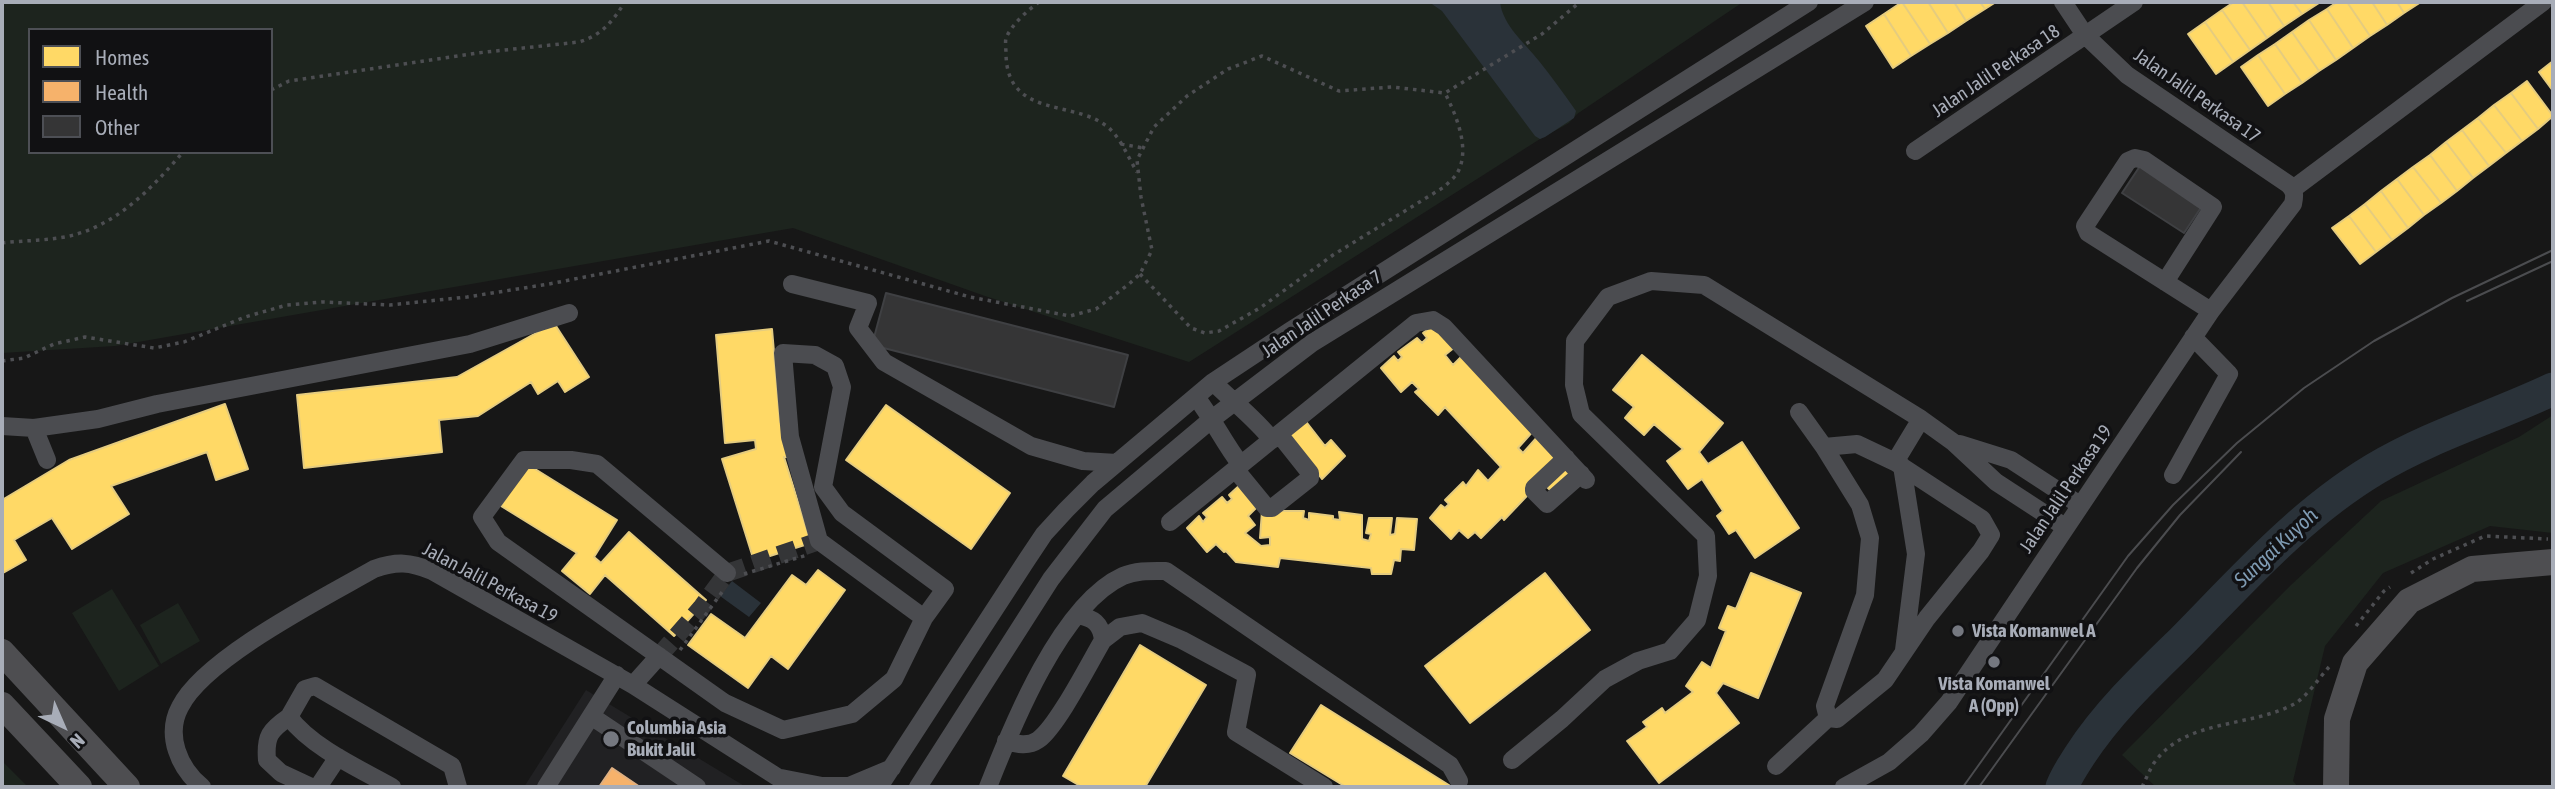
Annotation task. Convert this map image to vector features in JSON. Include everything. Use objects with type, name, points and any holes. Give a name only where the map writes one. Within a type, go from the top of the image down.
[{"type":"highway","points":[[2336,787],[2337,719],[2356,663],[2409,601],[2472,569],[2553,562]]},
{"type":"highway","points":[[2,652],[127,787]]},
{"type":"highway","points":[[2,705],[79,787]]},
{"type":"street","name":"Jalan Jalil Perkasa 7","points":[[879,787],[1044,534],[1093,483],[1213,382],[1809,2]]},
{"type":"street","name":"Jalan Jalil Perkasa 7","points":[[924,783],[1051,579],[1105,509],[1212,419],[1312,343],[1864,2]]},
{"type":"street","name":"Jalan Jalil Perkasa 17","points":[[2063,2],[2085,35],[2127,75],[2291,187]]},
{"type":"street","name":"Jalan Jalil Perkasa 18","points":[[1915,151],[2134,2]]},
{"type":"street","points":[[2291,187],[2543,2]]},
{"type":"street","points":[[2165,282],[2213,206],[2144,160],[2135,158],[2128,161],[2085,226],[2088,233],[2165,282],[2211,311]]},
{"type":"street","name":"Jalan Jalil Perkasa 19","points":[[1843,787],[1889,762],[1921,734],[1942,710],[2211,311],[2293,204],[2295,198],[2291,187]]},
{"type":"street","points":[[1512,760],[1562,719],[1605,678],[1638,661],[1670,652],[1697,621],[1708,576],[1706,537],[1581,414],[1574,385],[1576,341],[1608,297],[1651,281],[1704,285],[1921,419],[1953,442],[1996,482],[2065,527]]},
{"type":"street","points":[[792,284],[868,303],[858,328],[884,362],[1031,446],[1083,461],[1117,463]]},
{"type":"street","points":[[2,426],[34,428],[98,419],[156,404],[470,344],[569,313]]},
{"type":"street","points":[[1170,522],[1416,323],[1433,320],[1444,327],[1566,458],[1583,477],[1548,504],[1544,503],[1534,488],[1566,458]]},
{"type":"street","points":[[2173,474],[2229,374],[2193,337]]},
{"type":"street","points":[[729,579],[597,464],[571,460],[524,460],[482,517],[498,542],[725,704],[782,730],[852,714],[894,680],[924,618],[945,589],[842,513],[823,487],[842,387],[835,366],[816,355],[783,354],[790,437],[819,541],[924,618]]},
{"type":"street","points":[[1196,397],[1212,419],[1238,467],[1267,508],[1272,508],[1310,478],[1310,473],[1275,437],[1213,382]]},
{"type":"street","points":[[1799,412],[1860,505],[1870,538],[1865,595],[1825,706],[1828,718]]},
{"type":"street","points":[[1904,653],[1916,554],[1899,464],[1921,419]]},
{"type":"street","points":[[34,428],[47,460]]},
{"type":"street","points":[[1953,442],[2011,460],[2080,505]]},
{"type":"street","points":[[1776,766],[1828,718],[1837,719],[1885,680],[1991,535],[1982,519],[1899,464],[1857,444],[1824,447]]},
{"type":"street","name":"Jalan Jalil Perkasa 19","points":[[202,787],[182,764],[175,746],[174,725],[179,707],[189,694],[209,673],[257,637],[374,569],[394,562],[412,563],[432,571],[617,675],[779,782],[793,787]]},
{"type":"street","points":[[988,787],[1006,741],[1040,673],[1077,615],[1100,592],[1124,576],[1143,571],[1166,571],[1450,765],[1459,781]]},
{"type":"street","points":[[1077,615],[1097,621],[1103,640]]},
{"type":"street","points":[[1006,741],[1021,745],[1037,741],[1052,724],[1103,640],[1120,626],[1142,623],[1182,640],[1247,675],[1236,733],[1324,787]]},
{"type":"street","points":[[633,685],[665,659]]},
{"type":"street","points":[[546,787],[617,675]]},
{"type":"street","points":[[311,787],[281,773],[267,760],[265,743],[274,727],[289,717],[304,689],[315,686],[452,766],[458,787]]},
{"type":"street","points":[[591,716],[697,787]]},
{"type":"street","points":[[289,717],[297,728],[338,757],[392,787]]},
{"type":"street","points":[[318,787],[338,757]]},
{"type":"street","points":[[779,782],[849,786],[892,768]]},
{"type":"path","points":[[273,89],[289,81],[477,53],[579,42],[593,37],[611,25],[625,2]]},
{"type":"path","points":[[1039,2],[1028,9],[1006,39],[1006,72],[1027,97],[1055,109],[1090,117],[1111,129],[1138,173]]},
{"type":"path","points":[[2,361],[24,358],[54,344],[85,337],[154,348],[184,342],[245,317],[287,305],[321,302],[390,305],[467,297],[549,284],[769,241],[970,297],[1070,316],[1096,309],[1140,274],[1152,250],[1137,160],[1154,127],[1187,96],[1228,69],[1262,56],[1339,91],[1392,87],[1445,93],[1542,34],[1580,2]]},
{"type":"path","points":[[1140,274],[1191,328],[1205,333],[1219,331],[1260,308],[1333,255],[1444,187],[1457,174],[1462,154],[1460,131],[1445,93]]},
{"type":"path","points":[[1121,144],[1143,148]]},
{"type":"path","points":[[2,243],[76,235],[99,225],[133,204],[181,154]]},
{"type":"path","points":[[665,659],[729,579],[830,548]]},
{"type":"shaded area","points":[[2,2],[1743,2],[1577,114],[1569,123],[1189,362],[985,296],[793,228],[115,346],[2,353]]},
{"type":"shaded area","points":[[1429,2],[1500,2],[1505,19],[1576,111],[1574,118],[1545,137],[1540,139],[1535,136],[1442,11]]},
{"type":"shaded area","points":[[2553,415],[2553,533],[2490,526],[2383,573],[2325,646],[2293,781],[2298,787],[2156,787],[2122,755],[2291,585],[2381,501],[2519,437]]},
{"type":"shaded area","points":[[732,581],[761,603],[749,617],[720,596]]},
{"type":"shaded area","points":[[112,589],[159,666],[119,691],[72,613]]},
{"type":"shaded area","points":[[178,603],[200,641],[161,664],[140,625]]},
{"type":"shaded area","name":"Columbia Asia Bukit Jalil","points":[[586,690],[746,787],[524,787]]},
{"type":"shaded area","points":[[2,761],[28,787],[2,787]]},
{"type":"building: Homes","points":[[1902,2],[1930,44],[1911,56],[1884,14]]},
{"type":"building: Homes","points":[[1902,2],[1928,2],[1948,33],[1930,44]]},
{"type":"building: Homes","points":[[1928,2],[1954,2],[1966,21],[1948,33]]},
{"type":"building: Homes","points":[[1954,2],[1980,2],[1985,9],[1966,21]]},
{"type":"building: Homes","points":[[1980,2],[1996,2],[1985,9]]},
{"type":"building: Homes","points":[[2234,2],[2242,2],[2267,38],[2250,50],[2222,10]]},
{"type":"building: Homes","points":[[2242,2],[2268,2],[2284,26],[2267,38]]},
{"type":"building: Homes","points":[[2268,2],[2293,2],[2302,14],[2284,26]]},
{"type":"building: Homes","points":[[2293,2],[2318,2],[2319,3],[2302,14]]},
{"type":"building: Homes","points":[[2337,2],[2347,2],[2370,36],[2353,48],[2327,9]]},
{"type":"building: Homes","points":[[2347,2],[2372,2],[2387,25],[2370,36]]},
{"type":"building: Homes","points":[[2372,2],[2397,2],[2404,13],[2387,25]]},
{"type":"building: Homes","points":[[2397,2],[2421,2],[2404,13]]},
{"type":"building: Homes","points":[[2327,9],[2353,48],[2336,60],[2309,20]]},
{"type":"building: Homes","points":[[2222,10],[2250,50],[2233,62],[2205,22]]},
{"type":"building: Homes","points":[[1884,14],[1911,56],[1893,68],[1866,26]]},
{"type":"building: Homes","points":[[2309,20],[2336,60],[2319,71],[2292,32]]},
{"type":"building: Homes","points":[[2205,22],[2233,62],[2216,74],[2188,34]]},
{"type":"building: Homes","points":[[2292,32],[2319,71],[2302,83],[2275,44]]},
{"type":"building: Homes","points":[[2275,44],[2302,83],[2285,94],[2258,55]]},
{"type":"building: Homes","points":[[2258,55],[2285,94],[2268,106],[2241,67]]},
{"type":"building: Homes","points":[[2553,61],[2553,91],[2539,72]]},
{"type":"building: Homes","points":[[2527,81],[2553,116],[2538,129],[2511,93]]},
{"type":"building: Homes","points":[[2511,93],[2538,129],[2522,141],[2494,105]]},
{"type":"building: Homes","points":[[2494,105],[2522,141],[2506,153],[2478,118]]},
{"type":"building: Homes","points":[[2478,118],[2506,153],[2489,166],[2462,130]]},
{"type":"building: Homes","points":[[2462,130],[2489,166],[2473,178],[2446,142]]},
{"type":"building: Homes","points":[[2446,142],[2473,178],[2457,191],[2430,155]]},
{"type":"building: Homes","points":[[2430,155],[2457,191],[2441,203],[2413,167]]},
{"type":"building: Homes","points":[[2413,167],[2441,203],[2424,215],[2397,179]]},
{"type":"building: Homes","points":[[2397,179],[2424,215],[2408,228],[2381,191]]},
{"type":"building: Homes","points":[[2381,191],[2408,228],[2392,240],[2365,204]]},
{"type":"building: Homes","points":[[2365,204],[2392,240],[2376,252],[2349,216]]},
{"type":"building: Homes","points":[[2349,216],[2376,252],[2360,264],[2332,228]]},
{"type":"building: Homes","points":[[554,323],[589,377],[565,392],[558,381],[538,394],[531,382],[478,416],[439,420],[442,452],[304,468],[297,395],[457,377]]},
{"type":"building: Homes","points":[[1436,323],[1455,347],[1445,355],[1453,365],[1461,357],[1535,429],[1518,448],[1523,453],[1539,435],[1574,469],[1552,492],[1541,481],[1504,520],[1502,517],[1481,538],[1475,532],[1468,538],[1459,530],[1451,539],[1430,518],[1441,505],[1445,508],[1449,504],[1445,500],[1463,482],[1466,486],[1478,470],[1488,481],[1501,467],[1445,407],[1438,415],[1415,392],[1419,389],[1412,382],[1401,392],[1381,368],[1394,356],[1398,361],[1402,357],[1398,352],[1417,338],[1422,343],[1427,338],[1423,333]]},
{"type":"building: Homes","points":[[772,329],[780,422],[785,422],[789,457],[784,457],[811,543],[754,561],[722,459],[756,449],[755,440],[725,443],[716,335]]},
{"type":"building: Homes","points":[[1642,355],[1723,423],[1699,452],[1708,464],[1742,442],[1799,528],[1755,558],[1736,530],[1729,534],[1717,516],[1723,511],[1702,479],[1688,489],[1667,461],[1683,449],[1654,424],[1644,435],[1625,418],[1634,407],[1613,390]]},
{"type":"building: Homes","points":[[225,404],[248,469],[216,480],[207,452],[111,486],[129,514],[72,549],[52,518],[14,540],[26,560],[3,573],[2,500],[69,460]]},
{"type":"building: Homes","points":[[886,405],[1010,493],[971,549],[846,460]]},
{"type":"building: Homes","points":[[1304,419],[1325,446],[1331,440],[1345,456],[1322,479],[1287,434]]},
{"type":"building: Homes","points":[[527,464],[617,520],[594,557],[601,563],[629,532],[706,600],[674,636],[605,575],[590,594],[562,571],[577,553],[501,506]]},
{"type":"building: Homes","points":[[1241,484],[1258,506],[1248,516],[1255,525],[1245,533],[1261,546],[1270,545],[1270,537],[1260,538],[1262,511],[1304,511],[1303,518],[1309,520],[1309,513],[1333,516],[1333,519],[1340,520],[1339,512],[1362,515],[1362,539],[1369,541],[1371,534],[1366,533],[1369,518],[1392,518],[1390,535],[1395,534],[1397,518],[1417,519],[1414,550],[1401,549],[1400,561],[1394,560],[1391,574],[1372,574],[1371,568],[1280,558],[1278,567],[1236,562],[1216,544],[1207,552],[1187,528],[1199,516],[1203,522],[1207,517],[1203,513],[1222,497],[1227,503],[1232,499],[1229,495]]},
{"type":"building: Homes","points":[[818,570],[845,590],[788,669],[771,656],[748,688],[688,645],[711,614],[745,638],[792,575],[806,585]]},
{"type":"building: Homes","points":[[1545,573],[1590,630],[1470,723],[1425,666]]},
{"type":"building: Homes","points":[[1751,573],[1801,593],[1758,698],[1723,683],[1716,693],[1739,723],[1659,783],[1627,741],[1647,727],[1643,722],[1662,708],[1665,713],[1693,692],[1686,686],[1702,662],[1711,668],[1726,631],[1719,628],[1728,606],[1736,609]]},
{"type":"building: Homes","points":[[1140,645],[1206,685],[1145,787],[1082,787],[1063,776]]},
{"type":"building: Homes","points":[[1321,705],[1452,787],[1346,787],[1290,753]]},
{"type":"building: Health","points":[[612,768],[640,787],[599,787]]},
{"type":"building: Other","points":[[2142,163],[2204,203],[2184,233],[2122,193]]},
{"type":"building: Other","points":[[886,293],[1128,355],[1114,407],[872,345]]},
{"type":"waterway","name":"Sungai Kuyoh","points":[[2062,787],[2091,739],[2128,695],[2250,571],[2322,506],[2397,457],[2553,389]]},
{"type":"tunnel","points":[[659,656],[727,573],[819,541]]},
{"type":"tram line","points":[[1963,787],[2128,556],[2173,505],[2237,443],[2304,388],[2374,341],[2452,298],[2553,250]]},
{"type":"tram line","points":[[2467,301],[2553,261]]},
{"type":"tram line","points":[[1979,787],[2137,568],[2180,515],[2241,452]]},
{"type":"place","name":"Vista Komanwel A","points":[[1958,631]]},
{"type":"place","name":"Vista Komanwel A (Opp)","points":[[1994,662]]},
{"type":"place","name":"Columbia Asia Bukit Jalil","points":[[611,739]]}]
